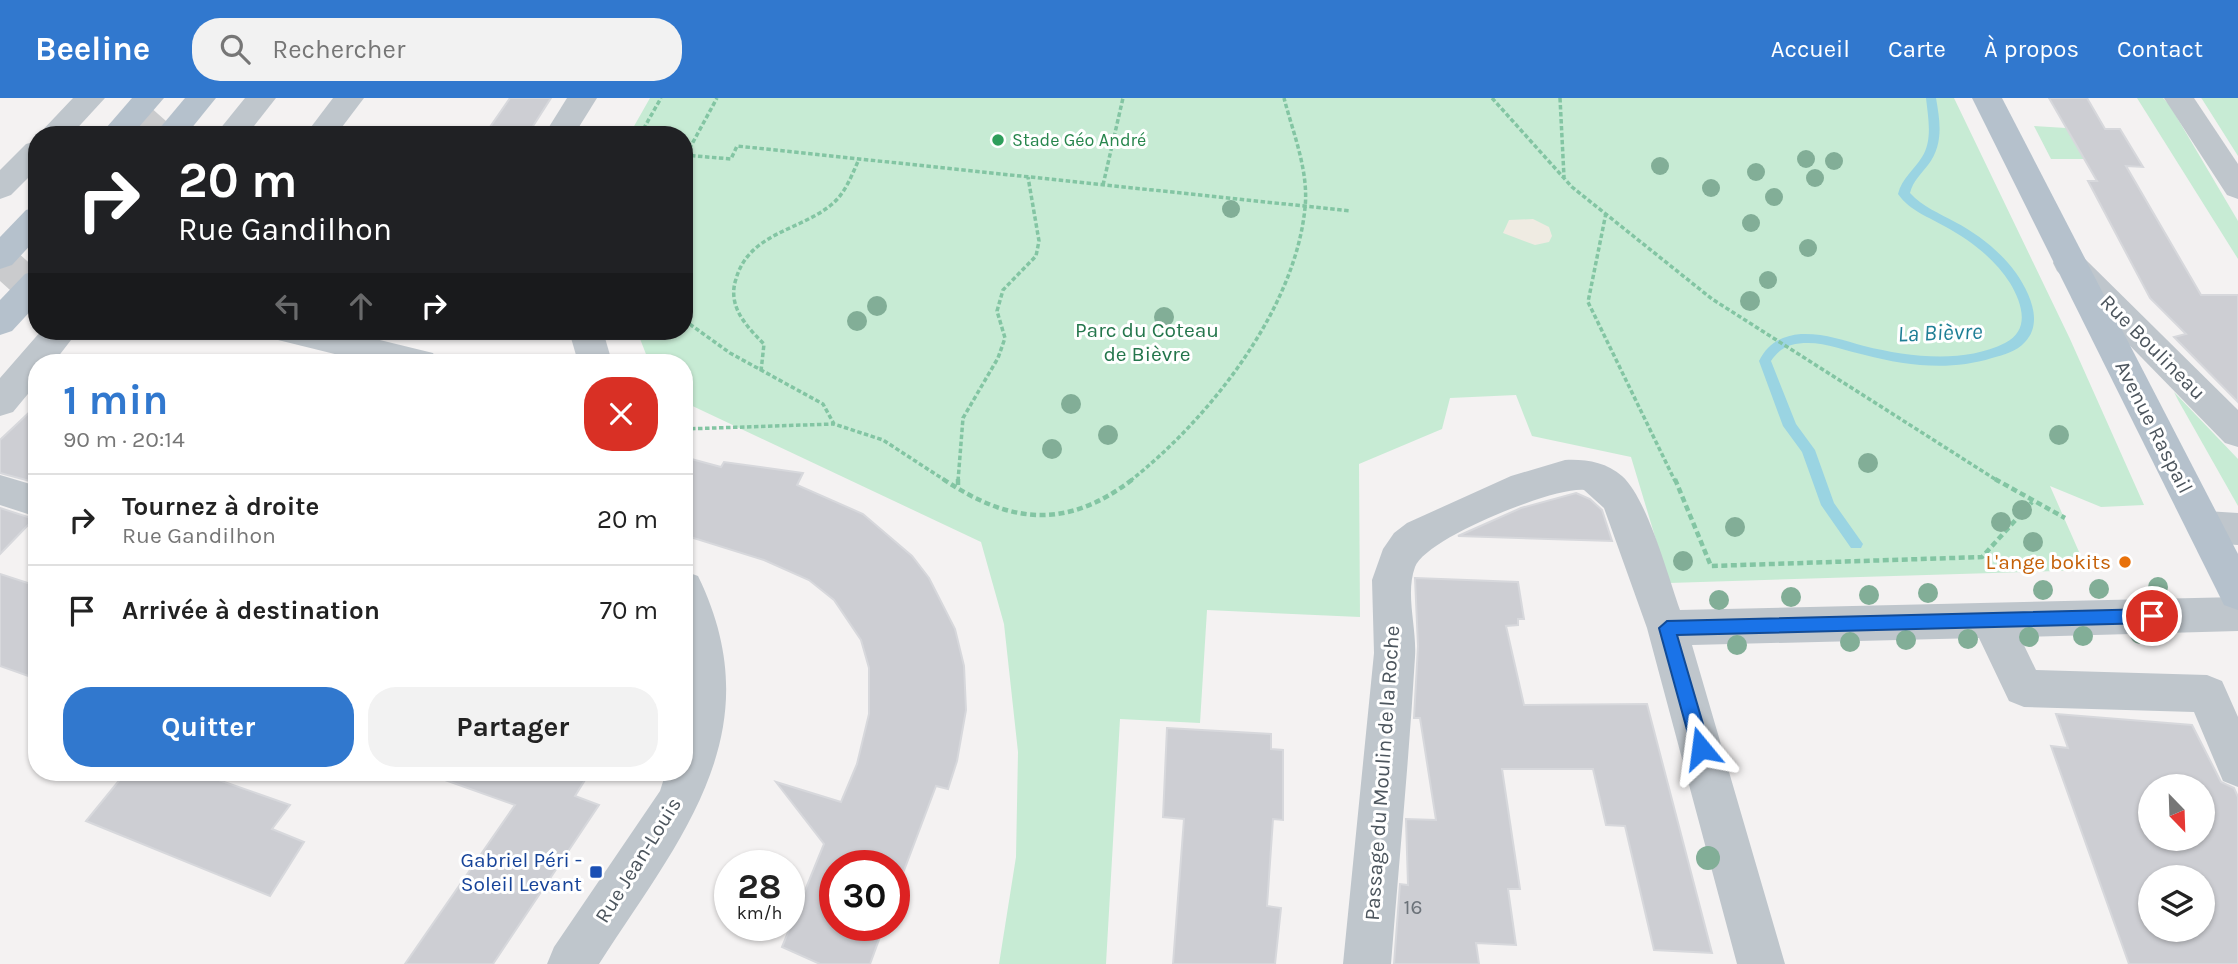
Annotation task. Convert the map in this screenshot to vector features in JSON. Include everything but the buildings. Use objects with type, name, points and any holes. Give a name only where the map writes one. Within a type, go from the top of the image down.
[{"type":"main road","points":[[123,126],[149,98]]},
{"type":"main road","points":[[177,126],[201,98]]},
{"type":"main road","name":"Avenue Raspail","points":[[1987,98],[2068,262],[2222,528],[2238,593]]},
{"type":"main road","points":[[0,257],[28,227]]},
{"type":"main road","points":[[0,322],[28,292]]},
{"type":"street","points":[[62,126],[90,98]]},
{"type":"street","points":[[238,126],[261,98]]},
{"type":"street","points":[[327,126],[349,98]]},
{"type":"street","points":[[565,126],[582,98]]},
{"type":"street","points":[[2179,98],[2238,188]]},
{"type":"street","points":[[0,188],[28,160]]},
{"type":"street","name":"Rue Boulineau","points":[[2068,262],[2238,433]]},
{"type":"street","points":[[41,354],[53,340]]},
{"type":"street","points":[[328,340],[387,354]]},
{"type":"street","points":[[0,402],[28,369]]},
{"type":"street","name":"Passage du Moulin de la Roche","points":[[1367,964],[1395,653],[1392,580],[1397,561],[1408,544],[1421,534],[1543,481],[1572,474],[1602,482],[1617,495],[1622,505],[1667,628]]},
{"type":"street","points":[[0,490],[28,499]]},
{"type":"street","name":"Rue Jean-Louis","points":[[693,609],[706,662],[694,720]]},
{"type":"street","points":[[1761,964],[1667,628],[2238,614]]},
{"type":"street","points":[[1992,622],[2024,688],[2207,694],[2238,767]]},
{"type":"street","name":"Rue Jean-Louis","points":[[571,964],[678,802],[682,781]]},
{"type":"path","points":[[645,126],[661,98]]},
{"type":"path","points":[[693,141],[717,98]]},
{"type":"path","points":[[1102,185],[1123,98]]},
{"type":"path","points":[[693,429],[834,424],[847,426],[913,457],[988,507],[1026,516],[1071,513],[1110,496],[1144,472],[1201,417],[1229,380],[1263,323],[1290,266],[1305,206],[1301,166],[1284,98]]},
{"type":"path","points":[[1492,98],[1564,178],[1712,299],[2032,502],[2065,518]]},
{"type":"path","points":[[1560,98],[1564,178]]},
{"type":"path","points":[[693,156],[731,159],[737,146],[1351,211]]},
{"type":"path","points":[[761,371],[764,344],[741,323],[732,296],[735,276],[745,256],[765,239],[828,208],[842,195],[859,159]]},
{"type":"path","points":[[958,488],[957,461],[963,418],[998,358],[1005,338],[997,311],[1003,289],[1036,256],[1039,242],[1028,177]]},
{"type":"path","points":[[1605,214],[1588,302],[1665,456],[1711,566],[1982,557],[2032,502]]},
{"type":"path","points":[[693,326],[761,371],[823,404],[834,424]]},
{"type":"green space","name":"Parc du Coteau de Bièvre","points":[[650,98],[1954,98],[2070,339],[2144,505],[2101,507],[2050,486],[2087,570],[1669,583],[1631,457],[1532,436],[1516,395],[1450,398],[1442,429],[1359,464],[1360,617],[1207,610],[1200,723],[1120,719],[1106,964],[999,964],[1016,857],[1018,752],[1004,624],[981,542],[693,406],[693,354],[646,354],[640,340],[693,340],[693,126],[634,126]]},
{"type":"green space","points":[[2137,98],[2163,98],[2169,104],[2238,221],[2238,259]]},
{"type":"green space","points":[[2238,98],[2238,156],[2202,99]]},
{"type":"green space","points":[[2034,126],[2066,128],[2084,159],[2051,159]]},
{"type":"green space","points":[[2174,392],[2238,459],[2238,506],[2178,400]]},
{"type":"sand","points":[[1533,219],[1549,227],[1552,236],[1549,242],[1535,245],[1503,233],[1509,220]]},
{"type":"waterway","name":"La Bièvre","points":[[1856,544],[1828,505],[1808,450],[1790,426],[1765,361],[1771,351],[1784,342],[1807,339],[1903,358],[1962,360],[1981,357],[2016,343],[2027,329],[2028,311],[2025,302],[2012,277],[1999,262],[1969,236],[1920,208],[1904,194],[1908,182],[1927,159],[1934,140],[1931,98]]},
{"type":"tunnel","points":[[140,126],[165,98]]},
{"type":"tunnel","points":[[0,281],[28,250]]},
{"type":"place","name":"Stade Géo André","points":[[998,140]]},
{"type":"place","name":"L'ange bokits","points":[[2125,562]]},
{"type":"place","name":"Gabriel Péri - Soleil Levant","points":[[596,872]]},
{"type":"route","points":[[1701,748],[1667,628],[2152,616]]}]
